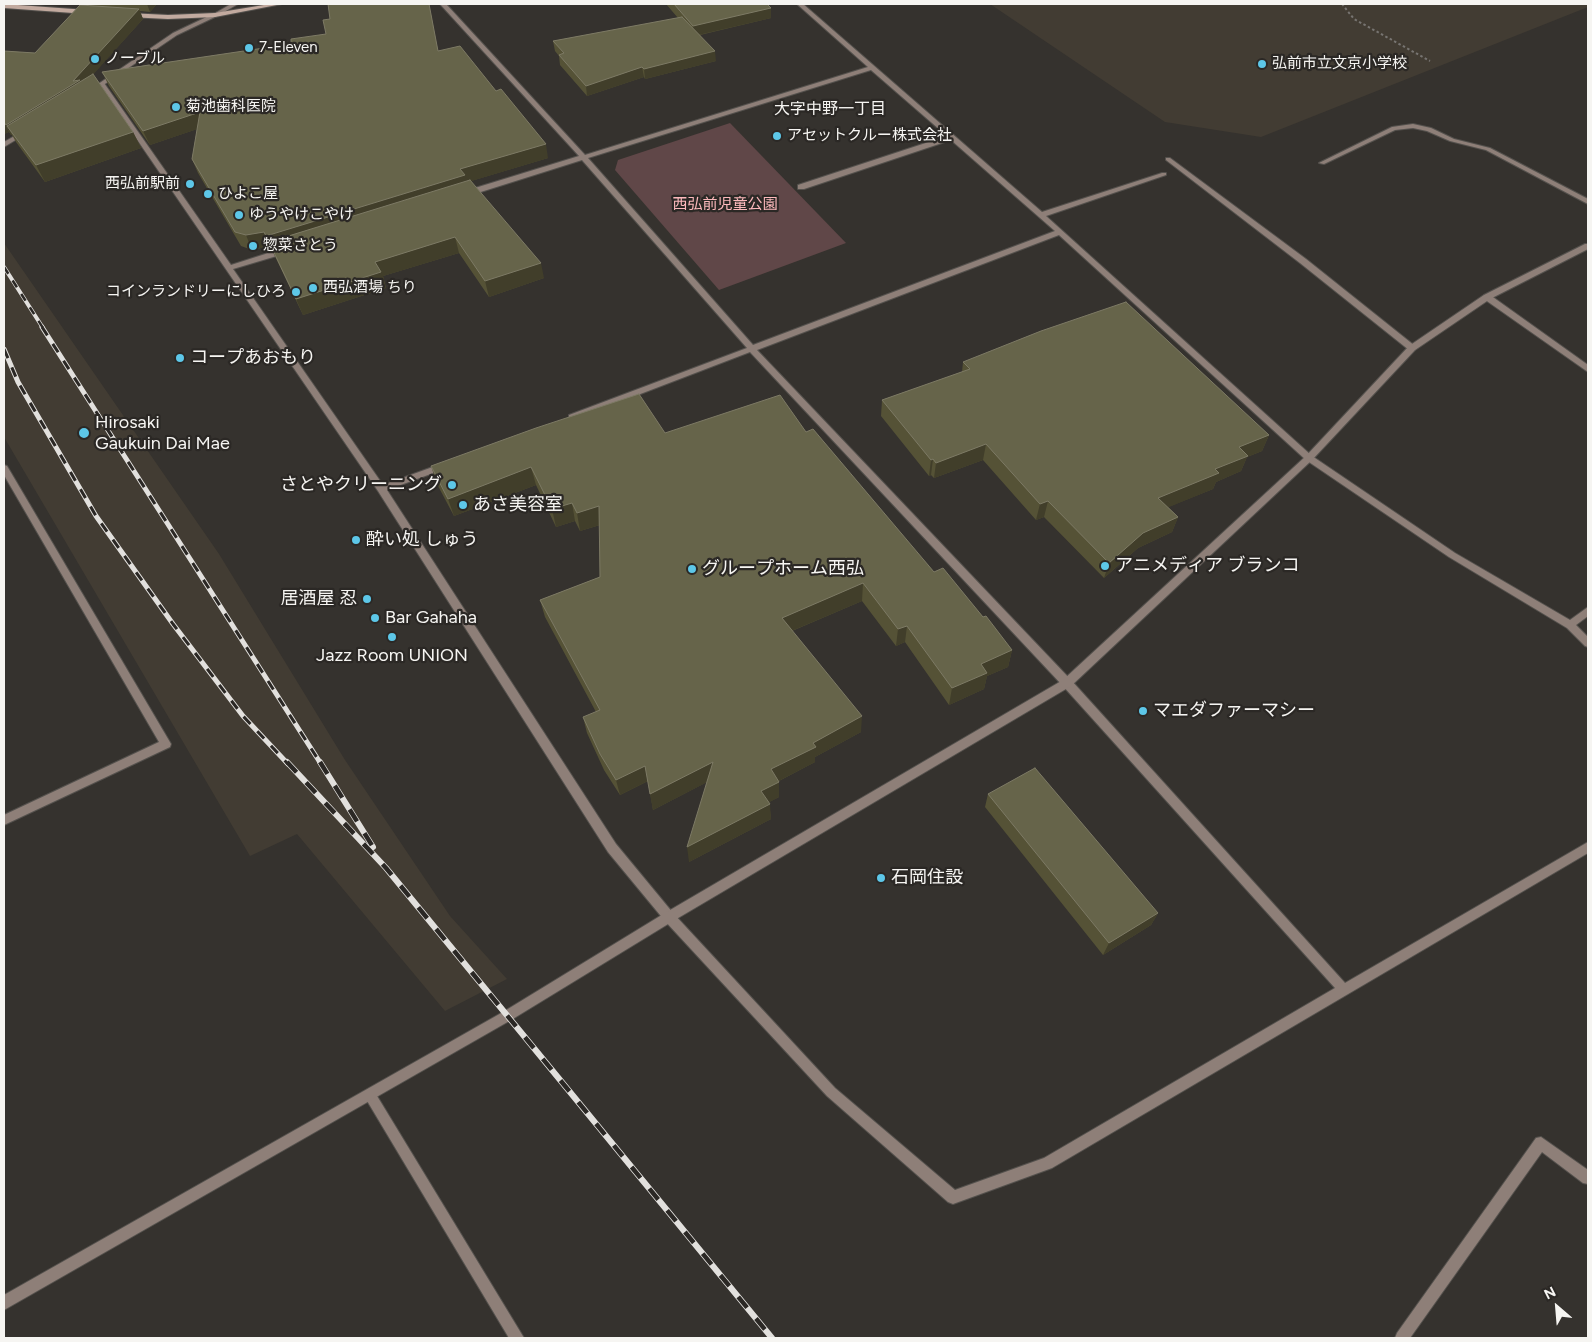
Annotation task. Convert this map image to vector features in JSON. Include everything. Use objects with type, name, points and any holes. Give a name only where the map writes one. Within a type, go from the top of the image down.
[{"type":"main road","points":[[120,14],[168,18],[215,15],[279,4]]},
{"type":"main road","points":[[4,6],[90,12]]},
{"type":"street","points":[[86,94],[175,34],[235,4]]},
{"type":"street","points":[[443,4],[583,157],[752,348],[1067,683],[1342,989]]},
{"type":"street","points":[[800,4],[1060,232],[1309,458],[1452,555],[1570,625],[1588,642]]},
{"type":"street","points":[[452,198],[872,68]]},
{"type":"street","points":[[102,84],[381,489],[612,848],[669,917],[831,1092],[953,1197],[1047,1163],[1588,847]]},
{"type":"street","points":[[1322,163],[1394,128],[1413,126],[1429,129],[1452,140],[1488,149],[1588,202]]},
{"type":"street","points":[[4,145],[28,130]]},
{"type":"street","points":[[801,187],[952,137]]},
{"type":"street","points":[[1168,160],[1303,262],[1412,348]]},
{"type":"street","points":[[1040,215],[1164,174]]},
{"type":"street","points":[[567,419],[1060,232]]},
{"type":"street","points":[[4,1302],[507,1016],[669,917],[1067,683],[1309,458],[1412,348],[1487,297],[1588,246]]},
{"type":"street","points":[[229,268],[294,248]]},
{"type":"street","points":[[1487,297],[1588,369]]},
{"type":"street","points":[[381,489],[456,461]]},
{"type":"street","points":[[4,468],[166,744],[4,820]]},
{"type":"street","points":[[1570,625],[1588,611]]},
{"type":"street","points":[[370,1095],[517,1338]]},
{"type":"street","points":[[1402,1338],[1541,1143],[1588,1178]]},
{"type":"path","points":[[1342,4],[1354,19],[1430,61]]},
{"type":"shaded area","name":"弘前市立文京小学校","points":[[990,4],[1588,4],[1588,7],[1261,137],[1165,122]]},
{"type":"shaded area","name":"Hirosaki Gaukuin Dai Mae","points":[[4,243],[219,554],[345,760],[450,916],[507,979],[445,1011],[297,834],[250,856],[4,437]]},
{"type":"green space","name":"西弘前児童公園","points":[[730,123],[846,243],[719,290],[615,170],[618,160]]},
{"type":"building","points":[[328,4],[429,4],[438,51],[460,46],[496,91],[501,89],[546,144],[460,169],[465,175],[266,236],[264,232],[246,235],[235,232],[192,159],[200,112],[143,131],[102,72],[291,44],[291,39],[326,34],[323,20],[330,19]]},
{"type":"building","points":[[674,4],[767,4],[771,8],[693,26]]},
{"type":"building","points":[[80,5],[139,9],[73,81],[80,80],[6,125],[4,122],[4,51],[35,53]]},
{"type":"building","points":[[682,17],[715,51],[644,69],[642,67],[586,86],[559,55],[564,53],[553,41]]},
{"type":"building","points":[[93,74],[133,132],[36,165],[7,126]]},
{"type":"building","points":[[470,180],[541,263],[485,281],[455,237],[375,262],[381,272],[296,299],[269,242]]},
{"type":"building","points":[[1126,302],[1269,435],[1239,447],[1248,456],[1215,469],[1219,473],[1158,498],[1178,517],[1143,533],[1109,563],[1048,501],[1040,504],[986,444],[936,463],[933,459],[931,460],[882,400],[970,369],[963,362],[1041,331]]},
{"type":"building","points":[[639,394],[665,433],[780,395],[806,432],[813,429],[934,572],[943,568],[983,617],[986,616],[1012,650],[981,664],[987,673],[952,688],[907,626],[898,629],[863,583],[782,618],[862,716],[813,743],[816,747],[771,769],[779,782],[761,791],[770,804],[687,847],[713,762],[650,794],[645,766],[616,780],[600,754],[583,717],[600,710],[540,600],[600,577],[599,506],[577,513],[572,503],[552,509],[531,467],[448,499],[431,466],[536,428]]},
{"type":"building","points":[[1035,768],[1158,913],[1109,943],[988,794]]},
{"type":"railway","points":[[4,267],[43,328]]},
{"type":"railway","points":[[42,327],[321,764]]},
{"type":"railway","points":[[4,349],[18,382],[96,516],[173,624],[243,716],[288,764]]},
{"type":"railway","points":[[287,762],[386,868],[772,1338]]},
{"type":"railway","points":[[320,762],[373,847]]},
{"type":"place","name":"7-Eleven","points":[[249,48]]},
{"type":"place","name":"ノーブル","points":[[95,59]]},
{"type":"place","name":"弘前市立文京小学校","points":[[1262,64]]},
{"type":"place","name":"菊池歯科医院","points":[[176,107]]},
{"type":"place","name":"アセットクルー株式会社","points":[[777,136]]},
{"type":"place","name":"西弘前駅前","points":[[190,184]]},
{"type":"place","name":"ひよこ屋","points":[[208,194]]},
{"type":"place","name":"ゆうやけこやけ","points":[[239,215]]},
{"type":"place","name":"惣菜さとう","points":[[253,246]]},
{"type":"place","name":"西弘酒場 ちり","points":[[313,288]]},
{"type":"place","name":"コインランドリーにしひろ","points":[[296,292]]},
{"type":"place","name":"コープあおもり","points":[[180,358]]},
{"type":"place","name":"Hirosaki Gaukuin Dai Mae","points":[[84,433]]},
{"type":"place","name":"さとやクリーニング","points":[[452,485]]},
{"type":"place","name":"あさ美容室","points":[[463,505]]},
{"type":"place","name":"酔い処 しゅう","points":[[356,540]]},
{"type":"place","name":"アニメディア ブランコ","points":[[1105,566]]},
{"type":"place","name":"グループホーム西弘","points":[[692,569]]},
{"type":"place","name":"居酒屋 忍","points":[[367,599]]},
{"type":"place","name":"Bar Gahaha","points":[[375,618]]},
{"type":"place","name":"Jazz Room UNION","points":[[392,637]]},
{"type":"place","name":"マエダファーマシー","points":[[1143,711]]},
{"type":"place","name":"石岡住設","points":[[881,878]]},
{"type":"district","name":"大字中野一丁目","points":[[830,109]]}]
